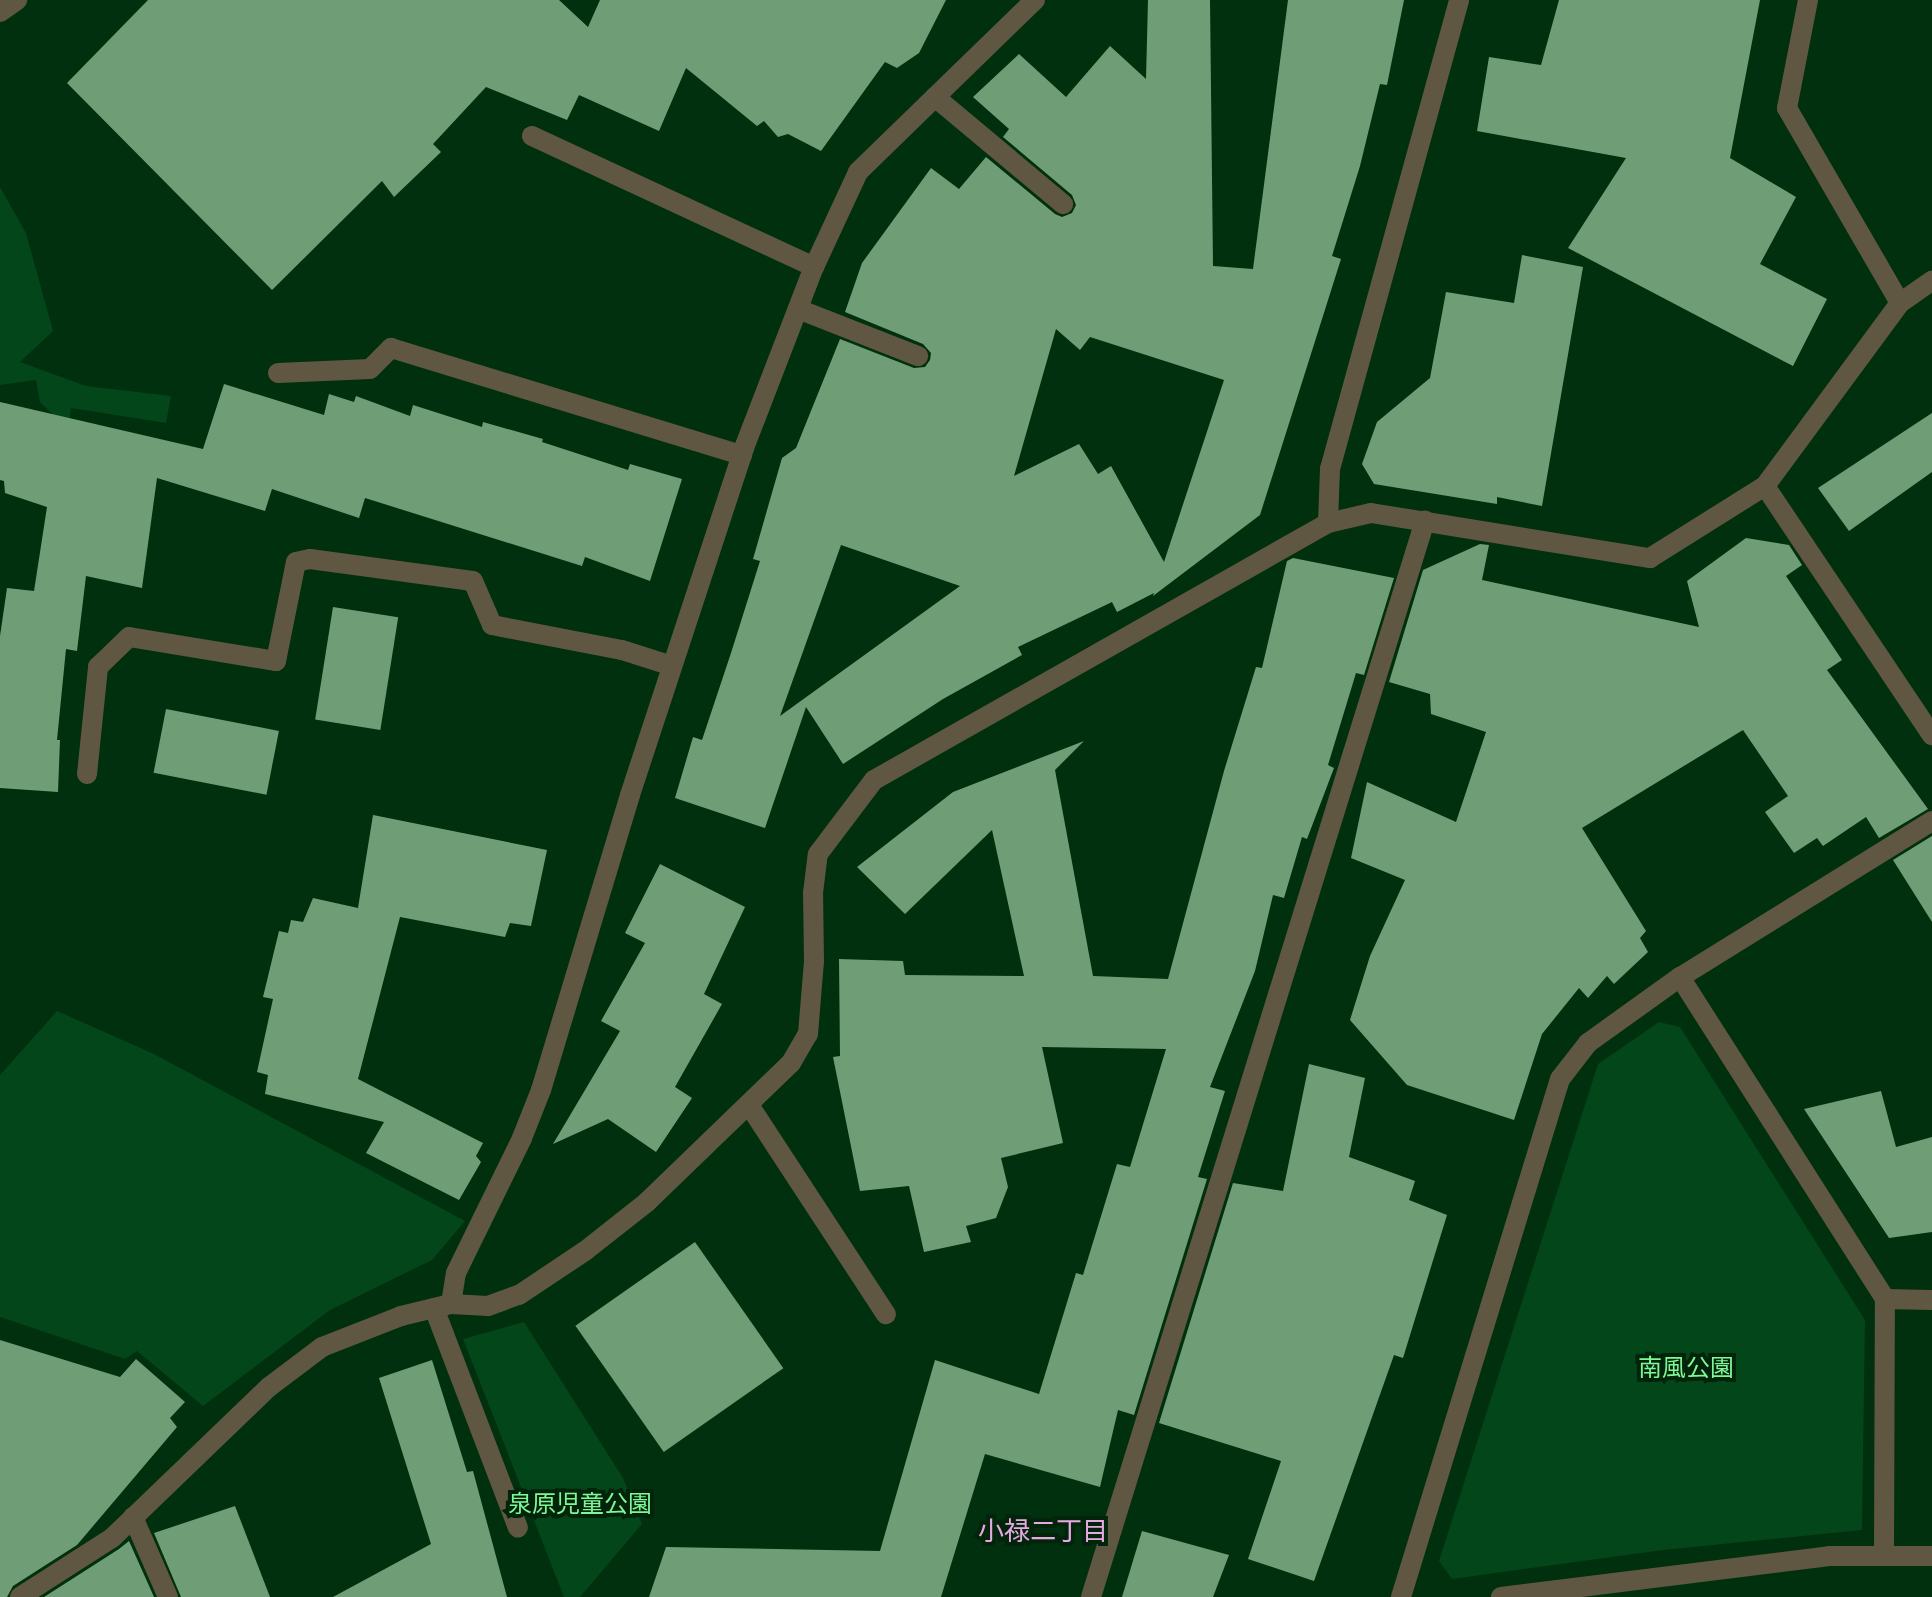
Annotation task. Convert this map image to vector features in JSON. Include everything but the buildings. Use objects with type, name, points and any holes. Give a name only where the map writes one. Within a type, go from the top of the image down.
[{"type":"street","points":[[0,12],[17,0]]},
{"type":"street","points":[[518,1528],[442,1306],[522,1138],[541,1090],[672,666],[742,455],[814,267],[858,172],[1035,0]]},
{"type":"street","points":[[1328,523],[1330,469],[1459,0]]},
{"type":"street","points":[[1808,0],[1787,108],[1900,303]]},
{"type":"street","points":[[935,97],[1063,204]]},
{"type":"street","points":[[532,136],[814,267]]},
{"type":"street","points":[[20,1597],[112,1538],[269,1387],[322,1347],[401,1316],[442,1306],[488,1306],[519,1295],[585,1251],[647,1202],[749,1105],[791,1063],[808,1034],[814,961],[813,893],[818,854],[874,780],[1328,523],[1371,513],[1650,558],[1765,486],[1900,303],[1932,281]]},
{"type":"street","points":[[798,309],[918,356]]},
{"type":"street","points":[[278,373],[370,369],[391,348],[742,455]]},
{"type":"street","points":[[1765,486],[1932,735]]},
{"type":"street","points":[[1091,1597],[1425,521]]},
{"type":"street","points":[[87,774],[98,667],[129,637],[276,661],[296,562],[310,559],[473,581],[492,625],[622,650],[672,666]]},
{"type":"street","points":[[1401,1597],[1560,1079],[1588,1043],[1680,977],[1932,821]]},
{"type":"street","points":[[1680,977],[1885,1299],[1884,1556]]},
{"type":"street","points":[[749,1105],[886,1314]]},
{"type":"street","points":[[1885,1299],[1932,1300]]},
{"type":"street","points":[[133,1517],[168,1597]]},
{"type":"street","points":[[1501,1597],[1829,1556],[1932,1556]]},
{"type":"green space","points":[[0,187],[26,233],[53,331],[20,362],[86,386],[171,396],[166,423],[71,408],[68,430],[40,402],[36,380],[0,385]]},
{"type":"green space","points":[[57,1011],[154,1054],[465,1221],[432,1260],[330,1310],[203,1406],[137,1351],[125,1359],[0,1317],[0,1075]]},
{"type":"green space","name":"南風公園","points":[[1659,1022],[1680,1027],[1865,1320],[1862,1530],[1663,1550],[1452,1579],[1439,1561],[1598,1064]]},
{"type":"green space","name":"泉原児童公園","points":[[524,1322],[623,1478],[642,1524],[580,1597],[564,1597],[463,1339]]},
{"type":"district","name":"小禄二丁目","points":[[1043,1532]]}]
